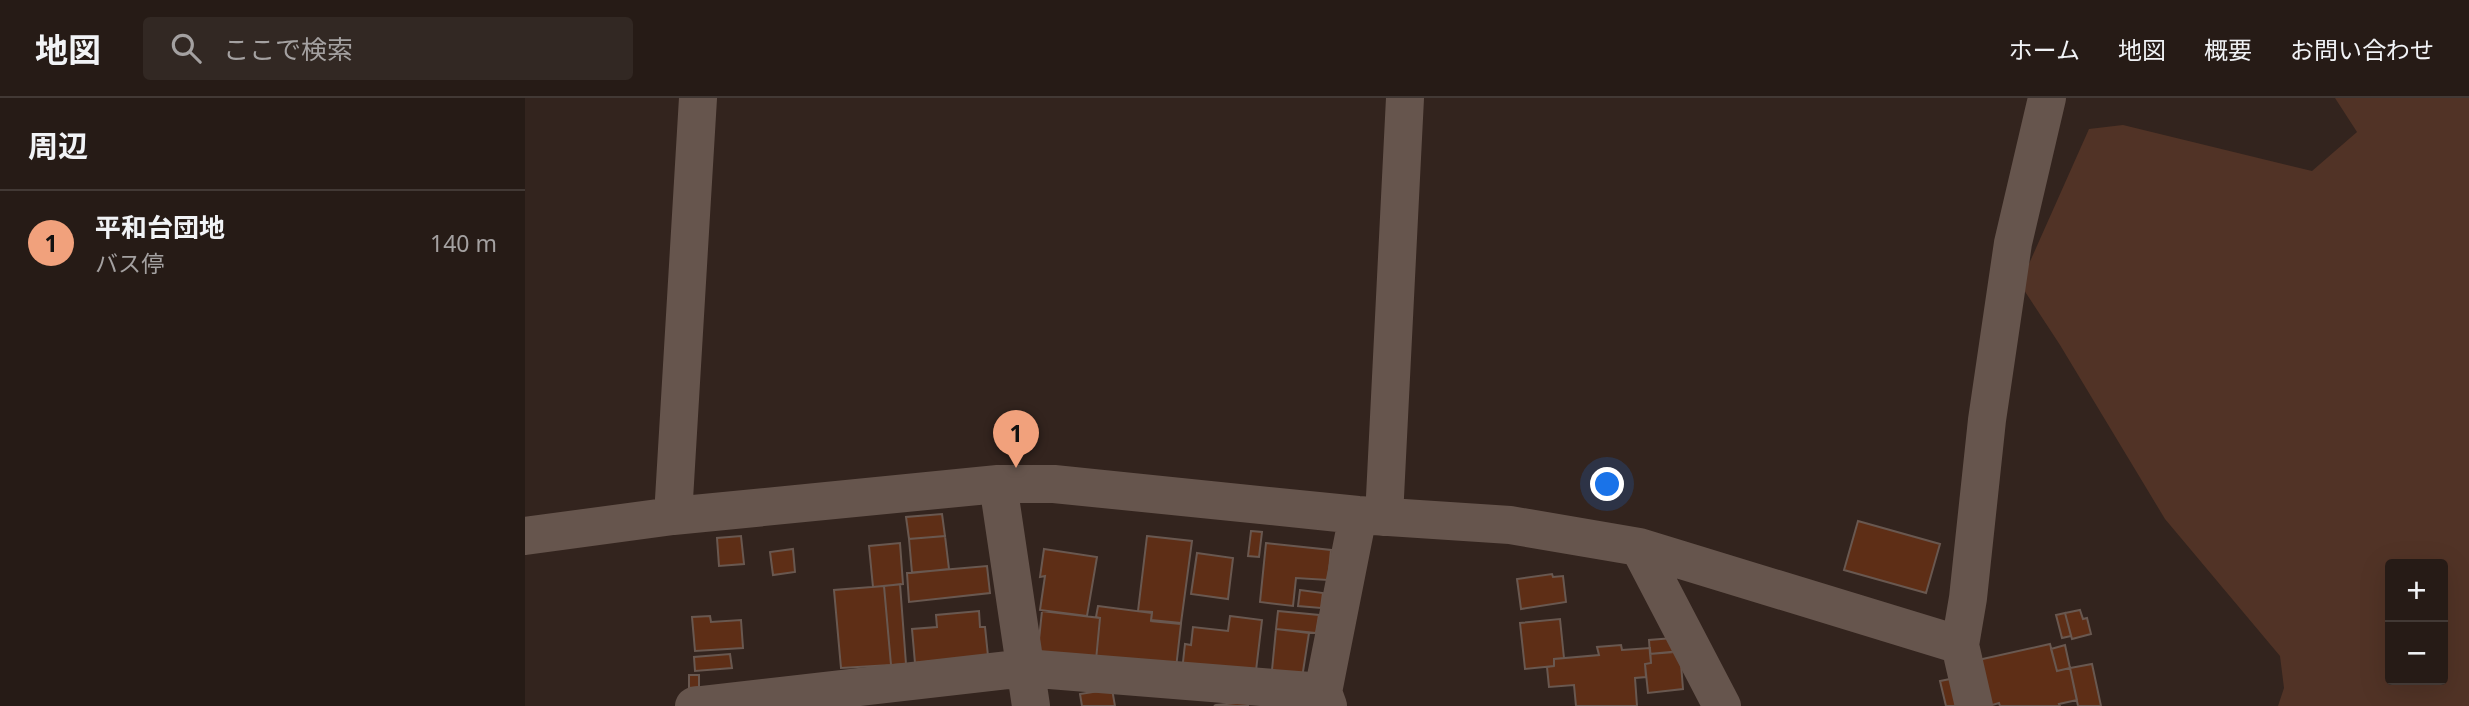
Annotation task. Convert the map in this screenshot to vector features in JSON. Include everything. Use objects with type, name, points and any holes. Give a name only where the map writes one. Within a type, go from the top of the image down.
[{"type":"street","points":[[673,516],[698,98]]},
{"type":"street","points":[[694,706],[1024,668],[1190,693],[1326,699],[1371,516],[1405,98]]},
{"type":"street","points":[[1973,706],[1960,645],[1968,598],[1987,420],[2013,243],[2047,98]]},
{"type":"street","points":[[998,484],[1031,706]]},
{"type":"street","points":[[525,537],[673,516],[998,484],[1054,484],[1371,516],[1510,525],[1639,547],[1960,645]]},
{"type":"street","points":[[1639,547],[1722,706]]},
{"type":"shaded area","points":[[2335,98],[2469,98],[2469,706],[2278,706],[2284,688],[2280,656],[2165,519],[2020,284],[2089,129],[2123,125],[2312,171],[2357,132]]},
{"type":"building","points":[[942,514],[945,536],[909,539],[906,517]]},
{"type":"building","points":[[1858,521],[1940,544],[1926,593],[1844,570]]},
{"type":"building","points":[[1251,531],[1262,532],[1259,557],[1248,556]]},
{"type":"building","points":[[741,536],[744,564],[719,566],[717,538]]},
{"type":"building","points":[[945,536],[949,569],[912,573],[909,539]]},
{"type":"building","points":[[1147,536],[1192,541],[1181,623],[1151,620],[1152,612],[1138,611]]},
{"type":"building","points":[[900,543],[903,584],[873,587],[869,546]]},
{"type":"building","points":[[1266,543],[1331,550],[1328,580],[1296,578],[1293,606],[1260,602]]},
{"type":"building","points":[[793,549],[795,572],[773,575],[770,552]]},
{"type":"building","points":[[1044,549],[1097,557],[1087,616],[1040,610],[1045,576],[1040,577]]},
{"type":"building","points":[[1197,553],[1233,558],[1228,599],[1191,594]]},
{"type":"building","points":[[987,566],[990,593],[909,602],[907,573]]},
{"type":"building","points":[[1552,574],[1553,577],[1563,576],[1566,602],[1521,609],[1517,579]]},
{"type":"building","points":[[900,584],[906,664],[891,665],[884,586]]},
{"type":"building","points":[[884,586],[891,665],[841,668],[834,590]]},
{"type":"building","points":[[1300,590],[1323,593],[1321,608],[1298,606]]},
{"type":"building","points":[[1098,606],[1152,613],[1151,621],[1181,624],[1176,668],[1096,660],[1100,618],[1096,617]]},
{"type":"building","points":[[2080,610],[2083,619],[2087,618],[2091,634],[2072,639],[2065,613]]},
{"type":"building","points":[[979,611],[980,627],[985,627],[988,656],[915,663],[912,629],[937,627],[936,615]]},
{"type":"building","points":[[1042,611],[1100,618],[1096,660],[1041,653],[1038,649]]},
{"type":"building","points":[[1278,611],[1319,615],[1316,633],[1276,629]]},
{"type":"building","points":[[2065,613],[2071,636],[2062,638],[2056,615]]},
{"type":"building","points":[[710,616],[711,622],[741,620],[743,648],[695,651],[692,617]]},
{"type":"building","points":[[1230,616],[1262,620],[1255,679],[1182,671],[1185,644],[1191,645],[1193,627],[1228,631]]},
{"type":"building","points":[[1560,619],[1564,658],[1554,659],[1554,666],[1525,669],[1520,623]]},
{"type":"building","points":[[1276,629],[1309,633],[1302,678],[1272,670]]},
{"type":"building","points":[[1673,638],[1674,652],[1650,654],[1649,640]]},
{"type":"building","points":[[2050,644],[2057,671],[2070,668],[2077,700],[2059,704],[2060,706],[2000,706],[1999,703],[1989,706],[1978,660]]},
{"type":"building","points":[[1621,645],[1622,650],[1650,648],[1651,663],[1645,664],[1646,677],[1635,678],[1637,706],[1576,706],[1574,685],[1549,687],[1547,667],[1554,666],[1554,659],[1599,655],[1597,647]]},
{"type":"building","points":[[2065,645],[2070,668],[2057,671],[2051,649]]},
{"type":"building","points":[[1680,651],[1683,689],[1648,693],[1645,664],[1651,663],[1650,654]]},
{"type":"building","points":[[730,654],[732,668],[695,671],[694,657]]},
{"type":"building","points":[[2092,664],[2101,706],[2078,706],[2070,668]]},
{"type":"building","points":[[689,675],[699,675],[699,687],[689,688]]},
{"type":"building","points":[[1955,678],[1962,706],[1946,706],[1940,681]]},
{"type":"building","points":[[1112,689],[1115,706],[1082,706],[1080,694]]},
{"type":"building","points":[[1248,702],[1248,706],[1214,706],[1216,705]]},
{"type":"place","name":"平和台団地","points":[[1016,468]]}]
